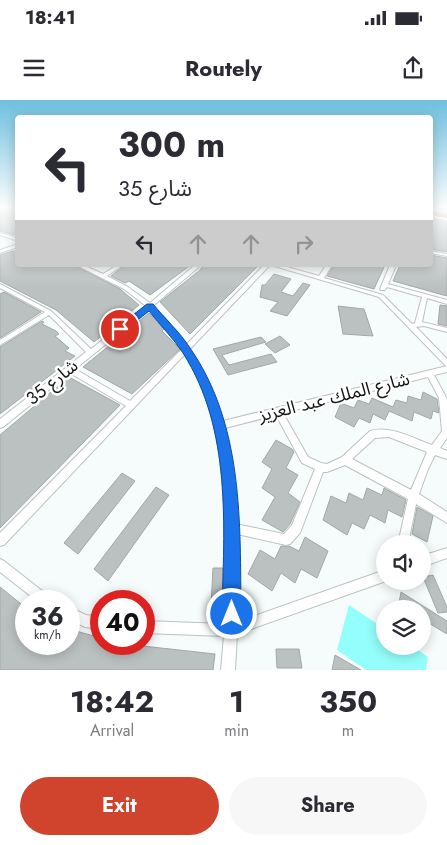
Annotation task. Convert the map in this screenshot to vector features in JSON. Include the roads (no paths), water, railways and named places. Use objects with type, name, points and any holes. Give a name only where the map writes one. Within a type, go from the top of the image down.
[{"type":"street","points":[[2,235],[15,239]]},
{"type":"street","points":[[0,252],[15,246]]},
{"type":"street","points":[[433,253],[447,256]]},
{"type":"street","points":[[83,267],[127,289],[150,306],[186,350],[202,378],[221,425],[228,467],[232,528],[232,630],[228,670]]},
{"type":"street","points":[[103,276],[117,267]]},
{"type":"street","name":"شارع 35","points":[[0,424],[150,306],[196,267]]},
{"type":"street","points":[[0,541],[265,267]]},
{"type":"street","points":[[281,267],[381,296],[414,325],[447,362]]},
{"type":"street","points":[[321,278],[328,267]]},
{"type":"street","points":[[381,296],[392,267]]},
{"type":"street","points":[[385,285],[447,302]]},
{"type":"street","points":[[1,288],[49,312],[90,352]]},
{"type":"street","points":[[414,325],[426,296]]},
{"type":"street","points":[[0,343],[49,312]]},
{"type":"street","points":[[414,325],[428,325],[447,330]]},
{"type":"street","points":[[69,369],[131,405]]},
{"type":"street","name":"شارع الملك عبد العزيز","points":[[221,425],[447,369]]},
{"type":"street","points":[[405,535],[413,496],[420,477],[433,449],[445,435],[443,398],[430,374]]},
{"type":"street","points":[[278,411],[305,460],[320,467],[327,468],[345,460],[373,434],[380,433],[389,433],[447,455]]},
{"type":"street","points":[[345,460],[413,496],[447,518]]},
{"type":"street","points":[[232,528],[286,540],[296,529],[320,467]]},
{"type":"street","points":[[431,559],[447,553]]},
{"type":"street","points":[[0,565],[32,590]]},
{"type":"street","points":[[155,627],[232,630],[376,579]]}]
